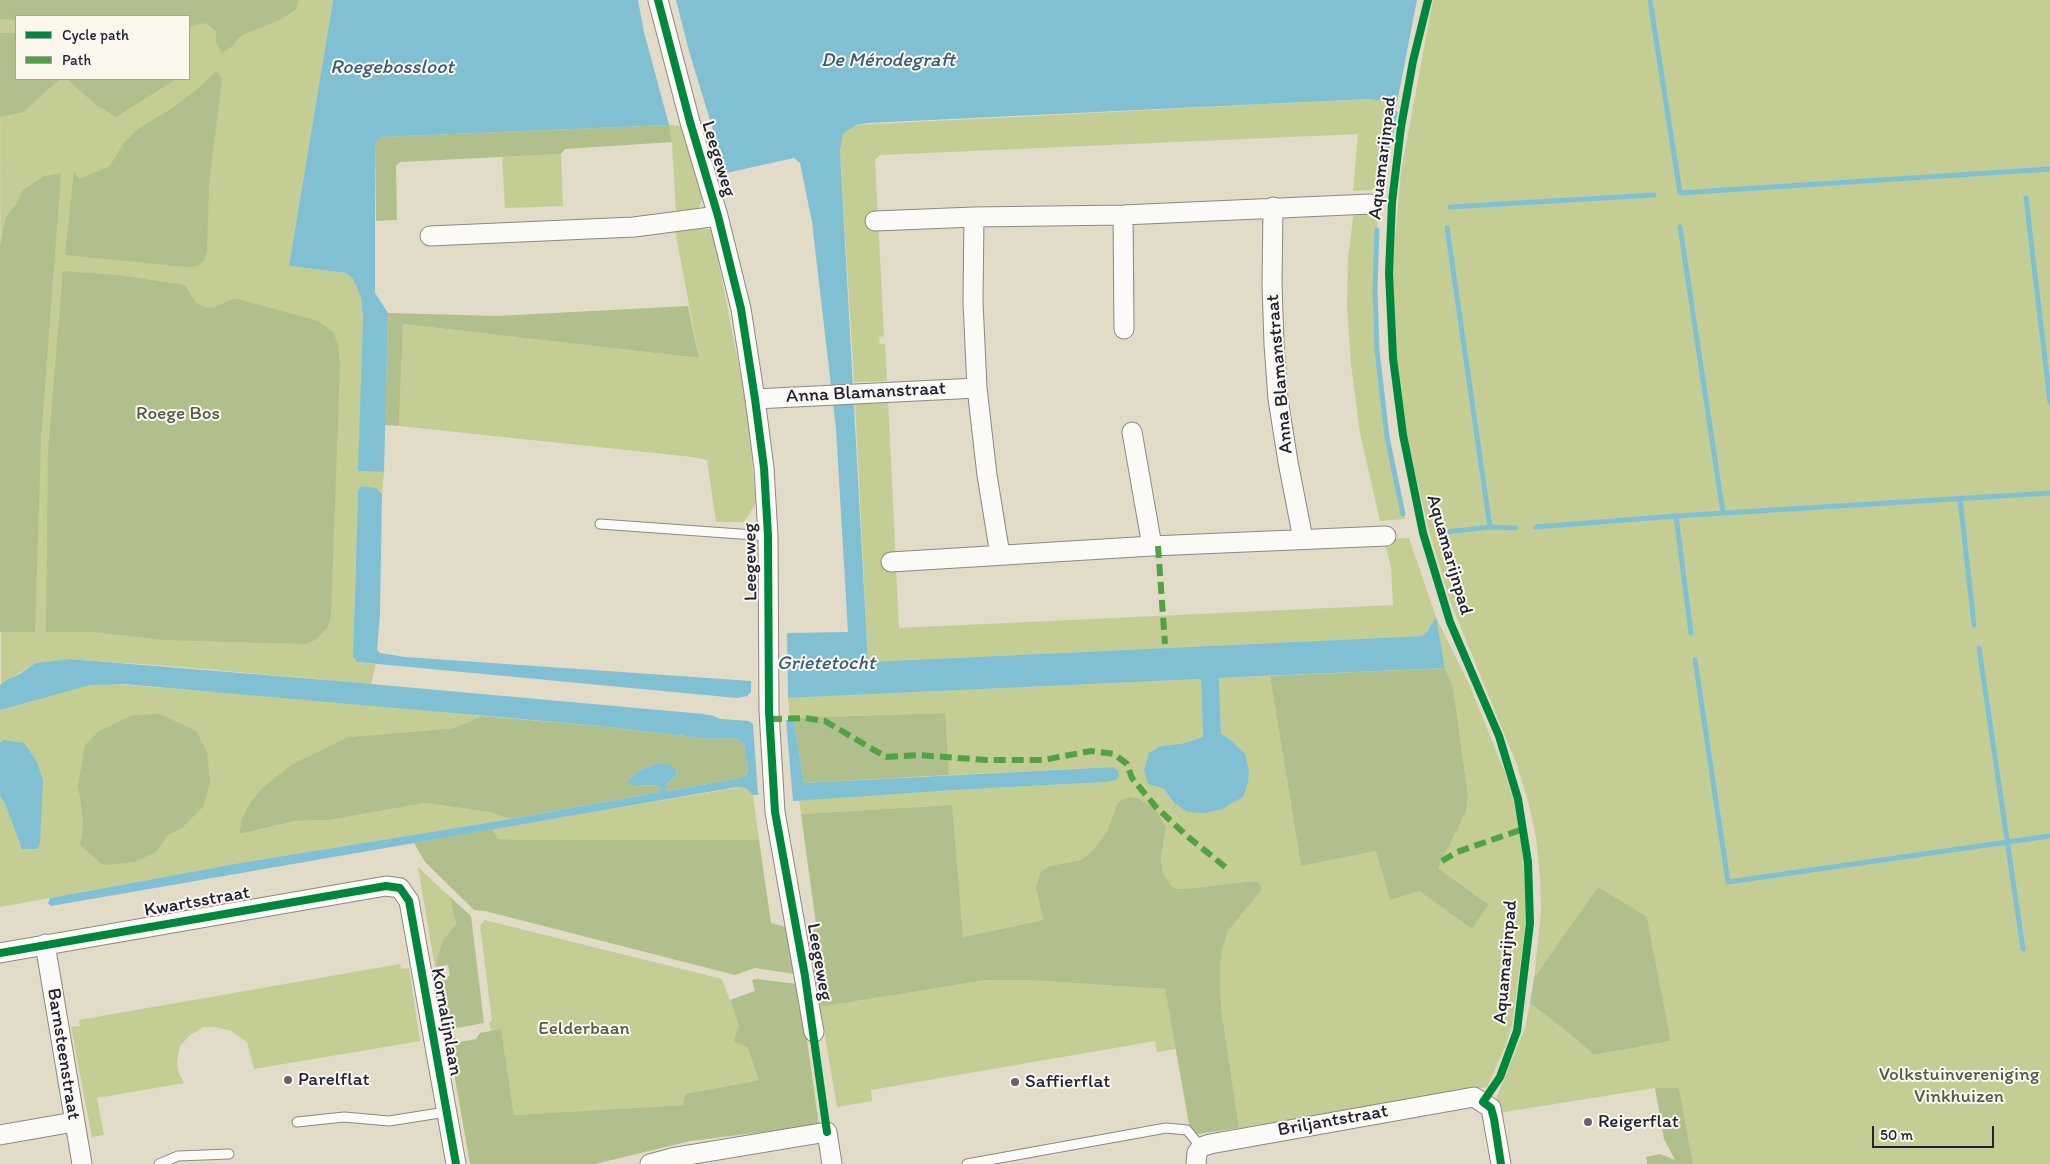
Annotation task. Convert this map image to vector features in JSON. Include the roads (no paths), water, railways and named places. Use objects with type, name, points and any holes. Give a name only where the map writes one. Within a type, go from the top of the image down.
[{"type":"street","name":"Leegeweg","points":[[658,0],[690,122],[718,216],[741,310],[755,399],[764,468],[768,536],[769,711],[775,812],[814,1032]]},
{"type":"street","points":[[875,221],[974,217],[1123,215],[1370,204]]},
{"type":"street","name":"Anna Blamanstraat","points":[[1273,207],[1272,304],[1278,399],[1303,539]]},
{"type":"street","points":[[1123,215],[1124,329]]},
{"type":"street","name":"Leegeweg","points":[[430,236],[634,227],[718,216]]},
{"type":"street","points":[[974,217],[973,302],[977,388],[987,475],[1000,555]]},
{"type":"street","name":"Anna Blamanstraat","points":[[755,399],[977,388]]},
{"type":"street","points":[[1132,432],[1152,546]]},
{"type":"street","points":[[891,562],[1152,546],[1386,536]]},
{"type":"street","name":"Kwartsstraat","points":[[0,952],[386,886],[400,888]]},
{"type":"street","name":"Kornalijnlaan","points":[[400,888],[409,901],[456,1164]]},
{"type":"street","name":"Barnsteenstraat","points":[[45,944],[82,1164]]},
{"type":"street","name":"Briljantstraat","points":[[1198,1156],[1219,1142],[1474,1097],[1491,1108],[1501,1164]]},
{"type":"street","points":[[0,1136],[74,1122]]},
{"type":"street","points":[[650,1164],[676,1161],[827,1132],[832,1164]]},
{"type":"lane","points":[[600,524],[768,536]]},
{"type":"lane","points":[[298,1122],[344,1117],[389,1121],[446,1112]]},
{"type":"lane","points":[[967,1164],[1166,1128],[1187,1130],[1198,1156]]},
{"type":"lane","points":[[159,1164],[178,1156],[229,1154]]},
{"type":"water","name":"Roegebossloot","points":[[333,0],[638,0],[644,32],[669,125],[380,137],[375,143],[375,293],[388,313],[384,472],[358,471],[363,317],[361,297],[353,279],[346,273],[289,266]]},
{"type":"water","points":[[676,0],[1417,0],[1395,113],[1382,101],[1369,99],[868,123],[856,125],[843,134],[840,151],[868,662],[1422,636],[1427,632],[1436,617],[1445,668],[1219,678],[1221,734],[1231,740],[1245,754],[1249,770],[1248,783],[1243,797],[1222,809],[1206,813],[1187,812],[1173,802],[1164,789],[1148,784],[1144,770],[1149,753],[1161,746],[1185,743],[1203,737],[1201,679],[788,698],[787,633],[848,632],[836,429],[812,222],[800,163],[794,158],[726,173],[689,51]]},
{"type":"water","points":[[361,486],[376,488],[382,494],[380,614],[377,650],[380,653],[405,657],[751,681],[751,692],[747,696],[737,698],[357,662],[353,657],[358,491]]},
{"type":"water","points":[[70,659],[703,714],[720,719],[749,721],[753,724],[758,795],[753,795],[746,788],[737,787],[51,906],[48,903],[50,898],[240,863],[511,819],[659,792],[660,787],[657,785],[632,786],[628,782],[640,770],[655,764],[668,764],[677,770],[676,776],[666,784],[668,791],[741,778],[748,771],[744,745],[735,738],[710,739],[600,726],[123,684],[91,685],[0,710],[0,685],[35,663]]},
{"type":"water","points":[[786,720],[794,720],[804,783],[1113,767],[1118,770],[1119,776],[1116,780],[1106,782],[793,801]]},
{"type":"water","points":[[3,740],[24,743],[37,762],[43,780],[40,843],[37,849],[22,849],[5,804],[0,796],[0,743]]},
{"type":"waterway","points":[[1650,0],[1680,193],[2050,169]]},
{"type":"waterway","points":[[1381,189],[1395,113]]},
{"type":"waterway","points":[[1450,207],[1654,195]]},
{"type":"waterway","points":[[2026,198],[2050,402]]},
{"type":"waterway","points":[[1680,227],[1723,513]]},
{"type":"waterway","points":[[1447,228],[1490,527]]},
{"type":"waterway","points":[[1377,230],[1375,290],[1377,350],[1387,437],[1403,514]]},
{"type":"waterway","points":[[1536,527],[1676,516],[2050,493]]},
{"type":"waterway","points":[[1960,499],[1974,625]]},
{"type":"waterway","points":[[1676,516],[1691,633]]},
{"type":"waterway","points":[[1438,533],[1490,527],[1515,528]]},
{"type":"waterway","points":[[1979,648],[2023,949]]},
{"type":"waterway","points":[[1695,660],[1728,882],[2050,836]]},
{"type":"place","name":"Parelflat","points":[[288,1080]]},
{"type":"place","name":"Saffierflat","points":[[1015,1082]]},
{"type":"place","name":"Reigerflat","points":[[1588,1122]]},
{"type":"water label","name":"De Mérodegraft","points":[[888,61]]},
{"type":"water label","name":"Grietetocht","points":[[826,664]]},
{"type":"park label","name":"Roege Bos","points":[[178,414]]},
{"type":"park label","name":"Eelderbaan","points":[[584,1029]]},
{"type":"park label","name":"Volkstuinvereniging Vinkhuizen","points":[[1959,1086]]}]
